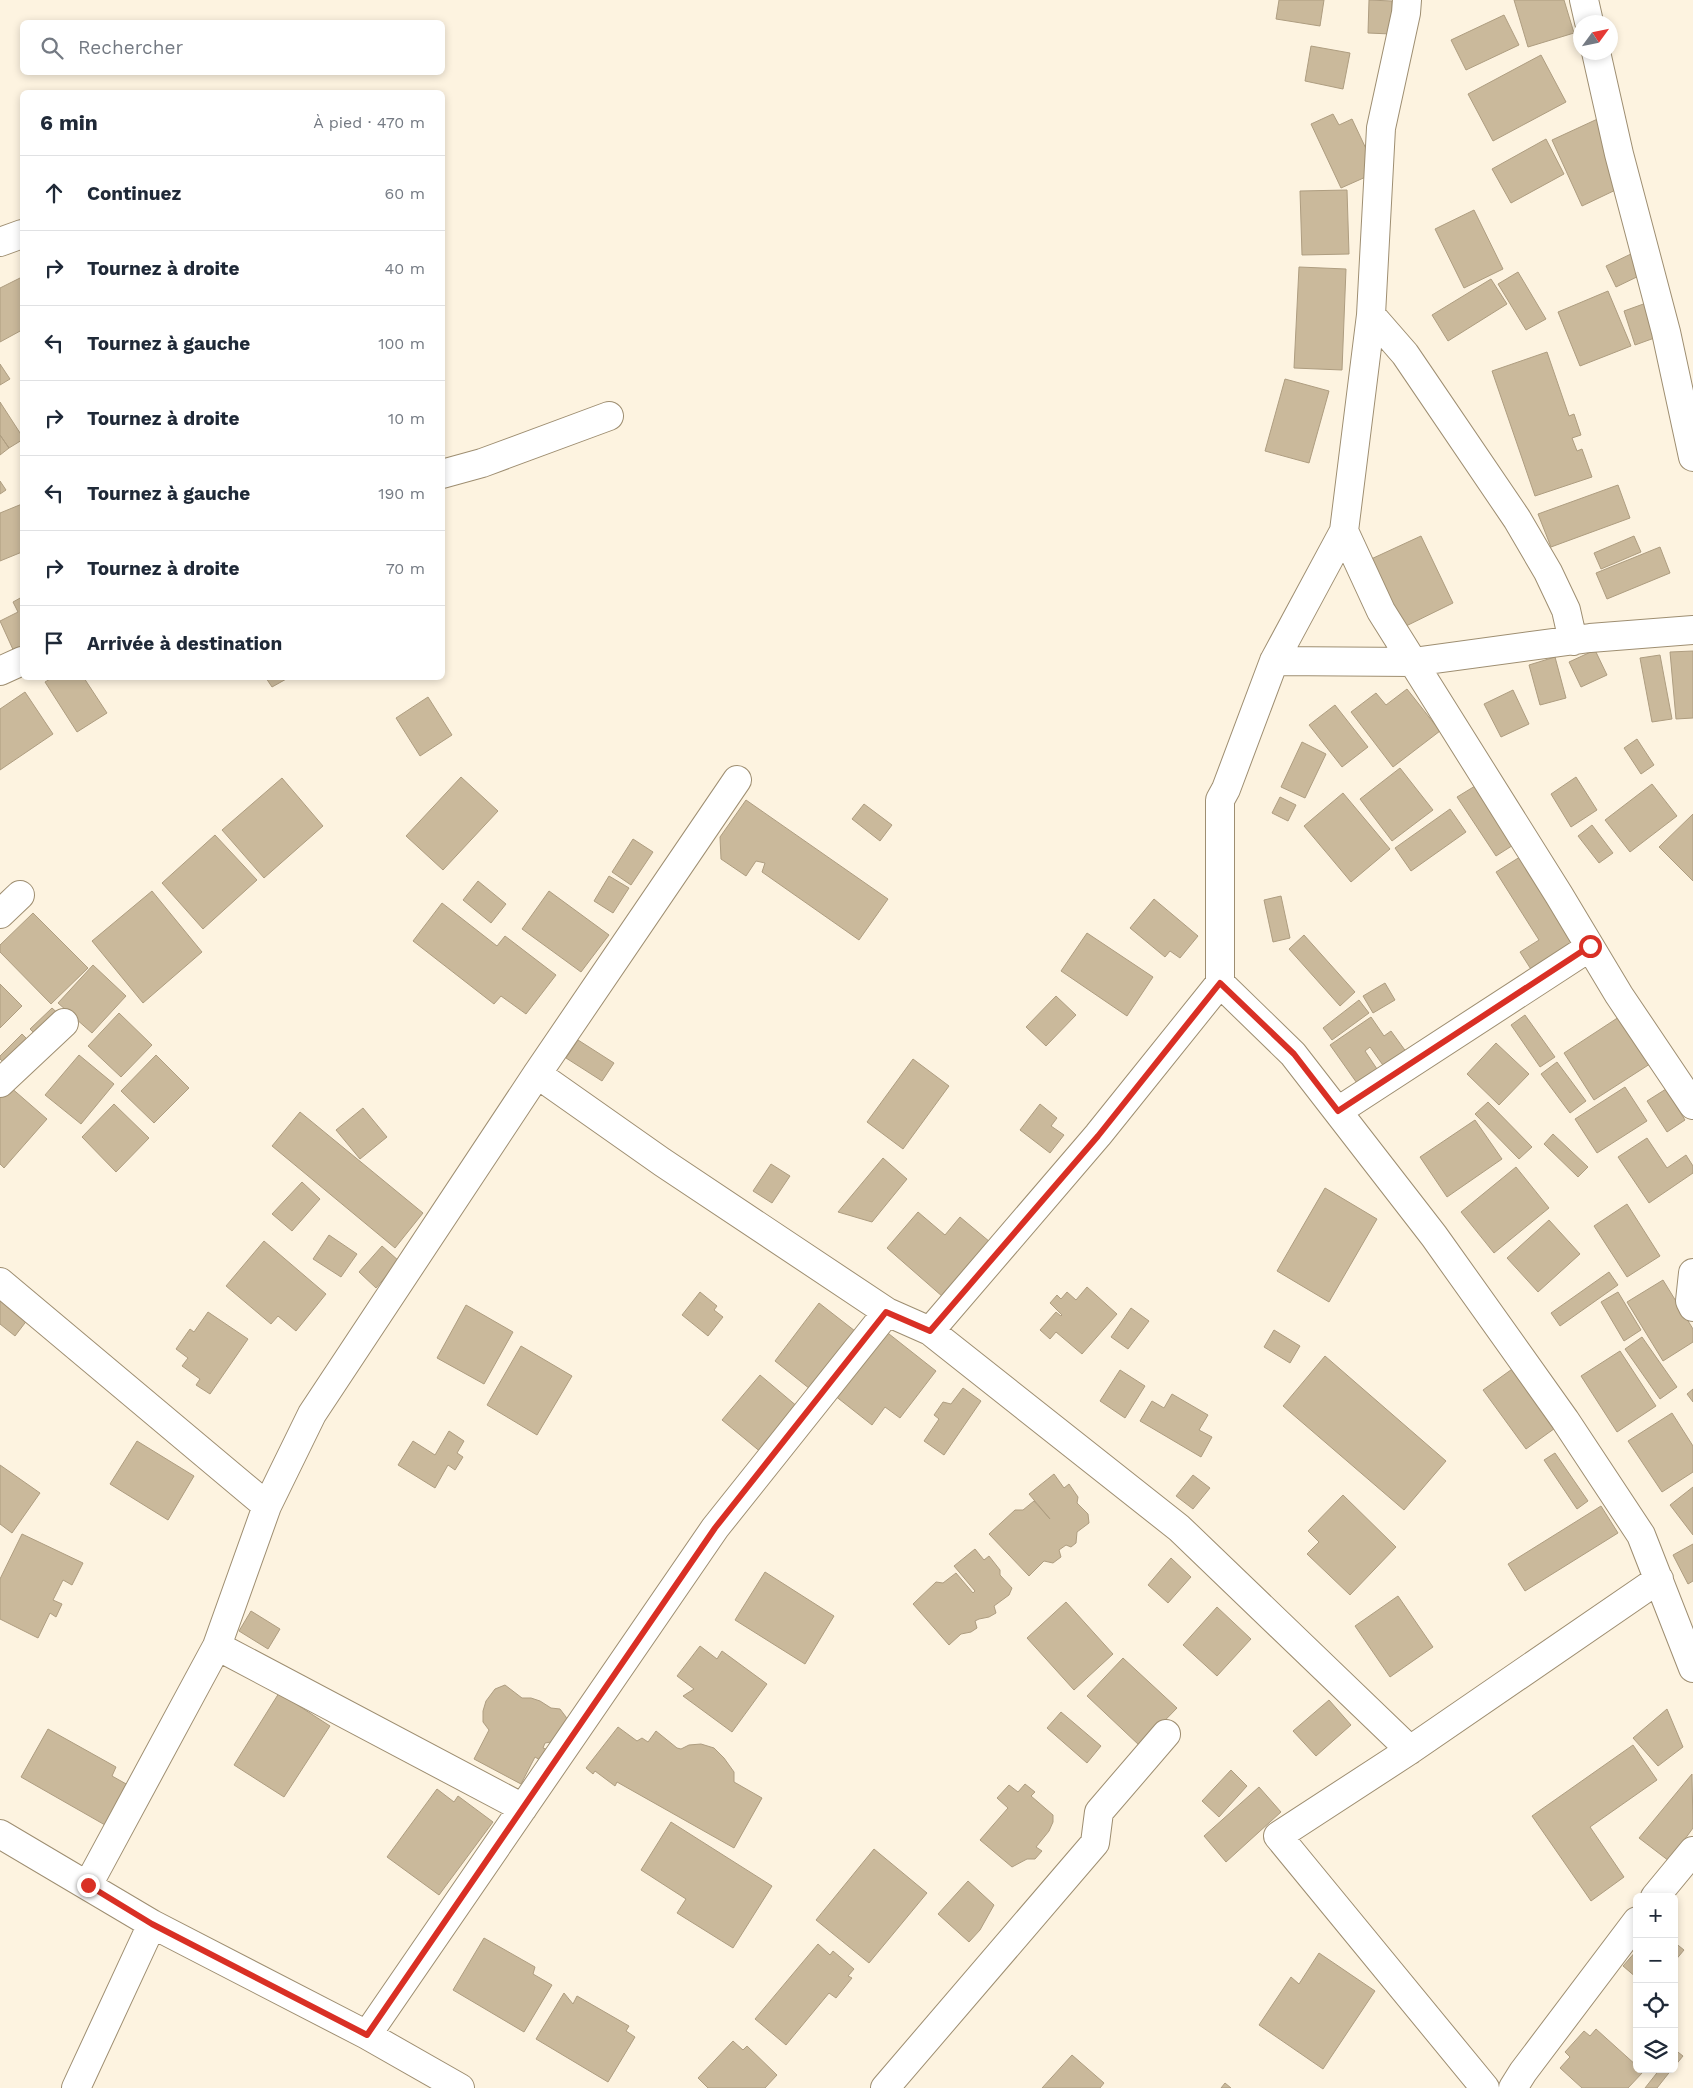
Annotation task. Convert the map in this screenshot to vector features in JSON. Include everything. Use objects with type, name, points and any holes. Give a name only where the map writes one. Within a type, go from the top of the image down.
[{"type":"street","points":[[930,1331],[1098,1136],[1220,983],[1220,800],[1226,789],[1274,661],[1344,531],[1371,315],[1381,128],[1406,13],[1407,0]]},
{"type":"street","points":[[1584,0],[1587,15]]},
{"type":"street","points":[[1598,60],[1619,154],[1666,332],[1693,458]]},
{"type":"street","points":[[0,242],[20,235]]},
{"type":"street","points":[[1371,315],[1405,354],[1517,519],[1548,572],[1566,610],[1573,641]]},
{"type":"street","points":[[445,473],[482,463],[609,416]]},
{"type":"street","points":[[1344,531],[1380,611],[1619,995],[1693,1105]]},
{"type":"street","points":[[1274,661],[1413,662],[1573,641],[1693,630]]},
{"type":"street","points":[[0,671],[20,662]]},
{"type":"street","points":[[88,1885],[216,1646],[267,1506],[312,1414],[537,1074],[736,780]]},
{"type":"street","points":[[0,914],[20,895]]},
{"type":"street","points":[[1338,1111],[1590,946]]},
{"type":"street","points":[[1220,983],[1294,1054],[1434,1236],[1565,1420],[1641,1535],[1659,1580],[1687,1629],[1693,1668]]},
{"type":"street","points":[[0,1083],[64,1023]]},
{"type":"street","points":[[537,1074],[662,1162],[886,1312],[930,1331],[1179,1528],[1410,1750]]},
{"type":"street","points":[[1693,1273],[1690,1301],[1693,1307]]},
{"type":"street","points":[[0,1282],[267,1506]]},
{"type":"street","points":[[367,2035],[715,1528],[886,1312]]},
{"type":"street","points":[[1485,2088],[1278,1836],[1410,1750],[1659,1580]]},
{"type":"street","points":[[216,1646],[523,1808]]},
{"type":"street","points":[[885,2088],[1095,1843],[1098,1812],[1166,1734]]},
{"type":"street","points":[[0,1834],[152,1924],[367,2035],[460,2088]]},
{"type":"street","points":[[1658,1893],[1693,1851]]},
{"type":"street","points":[[76,2088],[152,1924]]},
{"type":"street","points":[[1513,2088],[1523,2072],[1633,1926]]},
{"type":"building","points":[[1279,0],[1324,0],[1320,26],[1276,19]]},
{"type":"building","points":[[1369,0],[1392,1],[1391,34],[1368,33]]},
{"type":"building","points":[[1514,0],[1564,0],[1573,33],[1528,47]]},
{"type":"building","points":[[1504,15],[1519,45],[1466,70],[1451,40]]},
{"type":"building","points":[[1311,46],[1350,53],[1343,89],[1305,81]]},
{"type":"building","points":[[1541,55],[1566,102],[1493,141],[1468,94]]},
{"type":"building","points":[[1333,114],[1339,125],[1352,119],[1377,172],[1341,188],[1311,124]]},
{"type":"building","points":[[1604,116],[1624,186],[1582,206],[1552,140]]},
{"type":"building","points":[[1546,139],[1564,174],[1511,203],[1492,169]]},
{"type":"building","points":[[1347,190],[1349,254],[1302,255],[1300,191]]},
{"type":"building","points":[[1474,210],[1503,269],[1464,288],[1435,229]]},
{"type":"building","points":[[1633,253],[1643,274],[1616,287],[1606,266]]},
{"type":"building","points":[[1299,267],[1346,269],[1342,370],[1294,368]]},
{"type":"building","points":[[1518,272],[1546,319],[1526,330],[1498,284]]},
{"type":"building","points":[[20,278],[20,331],[0,342],[0,288]]},
{"type":"building","points":[[1491,279],[1507,304],[1448,341],[1432,315]]},
{"type":"building","points":[[1608,291],[1631,346],[1580,366],[1558,312]]},
{"type":"building","points":[[1649,302],[1660,336],[1635,345],[1624,311]]},
{"type":"building","points":[[1547,352],[1569,416],[1574,414],[1581,435],[1572,438],[1577,451],[1582,449],[1592,477],[1535,496],[1492,371]]},
{"type":"building","points":[[0,364],[10,379],[0,385]]},
{"type":"building","points":[[1285,379],[1329,391],[1309,463],[1265,451]]},
{"type":"building","points":[[0,402],[20,433],[20,441],[9,448],[0,435]]},
{"type":"building","points":[[0,435],[9,448],[0,455]]},
{"type":"building","points":[[0,481],[6,490],[0,494]]},
{"type":"building","points":[[1618,485],[1630,518],[1551,547],[1538,514]]},
{"type":"building","points":[[20,505],[20,553],[0,561],[0,513]]},
{"type":"building","points":[[1421,536],[1453,603],[1402,628],[1369,560]]},
{"type":"building","points":[[1634,536],[1641,552],[1601,569],[1594,553]]},
{"type":"building","points":[[1660,547],[1670,573],[1607,599],[1596,573]]},
{"type":"building","points":[[20,598],[20,652],[15,654],[0,621],[18,612],[13,602]]},
{"type":"building","points":[[1595,650],[1607,675],[1581,687],[1569,662]]},
{"type":"building","points":[[1693,651],[1693,718],[1676,719],[1670,652]]},
{"type":"building","points":[[1660,655],[1672,719],[1652,722],[1640,658]]},
{"type":"building","points":[[1555,657],[1566,698],[1540,705],[1529,665]]},
{"type":"building","points":[[48,680],[85,680],[107,713],[77,732],[45,682]]},
{"type":"building","points":[[267,680],[284,680],[272,687]]},
{"type":"building","points":[[1407,689],[1440,731],[1393,767],[1351,712],[1376,693],[1386,705]]},
{"type":"building","points":[[1513,690],[1529,724],[1501,737],[1484,704]]},
{"type":"building","points":[[25,692],[53,734],[0,770],[0,709]]},
{"type":"building","points":[[428,697],[452,735],[420,756],[396,718]]},
{"type":"building","points":[[1335,705],[1368,747],[1342,767],[1309,725]]},
{"type":"building","points":[[1637,739],[1654,765],[1641,774],[1624,748]]},
{"type":"building","points":[[1302,742],[1326,754],[1305,798],[1281,787]]},
{"type":"building","points":[[1400,768],[1433,810],[1392,841],[1360,799]]},
{"type":"building","points":[[461,777],[498,811],[443,870],[406,836]]},
{"type":"building","points":[[1576,777],[1597,810],[1571,827],[1551,794]]},
{"type":"building","points":[[282,778],[323,826],[264,878],[222,830]]},
{"type":"building","points":[[1480,783],[1518,842],[1496,856],[1457,797]]},
{"type":"building","points":[[1652,784],[1677,816],[1630,852],[1605,820]]},
{"type":"building","points":[[1343,793],[1390,849],[1351,882],[1304,826]]},
{"type":"building","points":[[1280,797],[1296,805],[1288,821],[1272,813]]},
{"type":"building","points":[[746,800],[888,899],[859,940],[762,872],[765,863],[756,861],[746,876],[721,859],[720,837]]},
{"type":"building","points":[[864,804],[892,825],[880,841],[852,819]]},
{"type":"building","points":[[1450,809],[1466,832],[1411,871],[1395,848]]},
{"type":"building","points":[[1693,814],[1693,881],[1659,847]]},
{"type":"building","points":[[1592,825],[1613,853],[1599,863],[1578,836]]},
{"type":"building","points":[[215,835],[257,880],[203,929],[162,883]]},
{"type":"building","points":[[633,839],[653,852],[631,885],[612,872]]},
{"type":"building","points":[[1523,855],[1579,945],[1534,974],[1520,952],[1539,940],[1496,872]]},
{"type":"building","points":[[609,876],[629,888],[613,913],[594,901]]},
{"type":"building","points":[[478,881],[506,904],[491,923],[463,900]]},
{"type":"building","points":[[152,891],[202,952],[143,1003],[92,941]]},
{"type":"building","points":[[549,891],[609,935],[581,972],[522,929]]},
{"type":"building","points":[[1281,896],[1290,938],[1273,942],[1264,900]]},
{"type":"building","points":[[1154,899],[1198,936],[1180,958],[1170,951],[1165,957],[1130,928]]},
{"type":"building","points":[[442,903],[497,946],[505,936],[556,975],[526,1014],[501,996],[494,1004],[413,941]]},
{"type":"building","points":[[33,913],[88,968],[51,1004],[0,952],[0,945]]},
{"type":"building","points":[[1087,933],[1153,977],[1127,1016],[1061,971]]},
{"type":"building","points":[[1304,935],[1355,992],[1340,1006],[1289,949]]},
{"type":"building","points":[[93,965],[126,996],[92,1033],[58,1003]]},
{"type":"building","points":[[1385,983],[1395,1000],[1373,1013],[1363,996]]},
{"type":"building","points":[[0,984],[22,1006],[0,1028]]},
{"type":"building","points":[[1056,996],[1076,1015],[1046,1046],[1026,1027]]},
{"type":"building","points":[[1359,1000],[1369,1013],[1332,1040],[1323,1028]]},
{"type":"building","points":[[52,1008],[62,1017],[40,1039],[30,1029]]},
{"type":"building","points":[[119,1013],[152,1045],[121,1077],[88,1046]]},
{"type":"building","points":[[1525,1015],[1555,1057],[1540,1067],[1511,1025]]},
{"type":"building","points":[[1622,1015],[1653,1062],[1594,1100],[1564,1053]]},
{"type":"building","points":[[1371,1017],[1384,1036],[1391,1031],[1407,1053],[1385,1068],[1370,1047],[1365,1051],[1379,1072],[1359,1086],[1330,1045]]},
{"type":"building","points":[[22,1034],[33,1045],[11,1069],[0,1059],[0,1056]]},
{"type":"building","points":[[578,1040],[614,1063],[602,1081],[566,1058]]},
{"type":"building","points":[[1496,1043],[1529,1074],[1499,1105],[1467,1074]]},
{"type":"building","points":[[79,1055],[114,1084],[81,1124],[45,1095]]},
{"type":"building","points":[[156,1055],[189,1088],[154,1123],[121,1091]]},
{"type":"building","points":[[913,1059],[949,1086],[903,1149],[867,1122]]},
{"type":"building","points":[[1557,1062],[1586,1101],[1570,1113],[1541,1074]]},
{"type":"building","points":[[9,1086],[47,1119],[4,1168],[0,1164],[0,1097]]},
{"type":"building","points":[[1625,1087],[1647,1121],[1597,1153],[1575,1119]]},
{"type":"building","points":[[1666,1089],[1685,1120],[1667,1132],[1647,1101]]},
{"type":"building","points":[[1488,1102],[1532,1147],[1519,1159],[1475,1114]]},
{"type":"building","points":[[114,1104],[149,1138],[116,1172],[82,1137]]},
{"type":"building","points":[[1040,1104],[1057,1118],[1051,1126],[1064,1135],[1050,1153],[1020,1130]]},
{"type":"building","points":[[363,1108],[387,1137],[360,1159],[336,1130]]},
{"type":"building","points":[[300,1112],[423,1213],[395,1248],[272,1146]]},
{"type":"building","points":[[1475,1120],[1502,1159],[1447,1197],[1420,1157]]},
{"type":"building","points":[[1553,1134],[1588,1167],[1578,1177],[1544,1144]]},
{"type":"building","points":[[1647,1138],[1667,1168],[1686,1155],[1693,1166],[1693,1173],[1649,1203],[1618,1157]]},
{"type":"building","points":[[883,1158],[907,1179],[872,1222],[838,1212]]},
{"type":"building","points":[[771,1164],[790,1176],[772,1203],[753,1191]]},
{"type":"building","points":[[1516,1167],[1549,1208],[1494,1253],[1461,1212]]},
{"type":"building","points":[[302,1182],[320,1199],[292,1231],[272,1214]]},
{"type":"building","points":[[1325,1188],[1377,1219],[1329,1302],[1277,1271]]},
{"type":"building","points":[[1627,1204],[1660,1256],[1627,1277],[1594,1226]]},
{"type":"building","points":[[918,1212],[945,1235],[960,1217],[990,1242],[943,1297],[887,1248]]},
{"type":"building","points":[[1549,1220],[1580,1254],[1538,1292],[1507,1258]]},
{"type":"building","points":[[329,1235],[357,1254],[341,1277],[313,1259]]},
{"type":"building","points":[[264,1241],[326,1294],[296,1331],[278,1316],[271,1324],[226,1286]]},
{"type":"building","points":[[382,1246],[399,1261],[376,1288],[359,1272]]},
{"type":"building","points":[[1609,1272],[1618,1285],[1560,1326],[1551,1313]]},
{"type":"building","points":[[1663,1280],[1693,1329],[1693,1342],[1663,1361],[1627,1302]]},
{"type":"building","points":[[1087,1287],[1117,1314],[1082,1354],[1056,1332],[1050,1339],[1040,1330],[1056,1312],[1062,1315],[1050,1303],[1057,1295],[1061,1299],[1067,1292],[1076,1300]]},
{"type":"building","points":[[700,1292],[717,1306],[714,1310],[723,1317],[708,1336],[682,1315]]},
{"type":"building","points":[[1618,1292],[1641,1330],[1624,1341],[1601,1302]]},
{"type":"building","points":[[0,1296],[28,1319],[15,1336],[0,1324]]},
{"type":"building","points":[[819,1303],[855,1331],[810,1389],[775,1361]]},
{"type":"building","points":[[466,1305],[513,1332],[484,1384],[437,1358]]},
{"type":"building","points":[[1131,1308],[1149,1321],[1128,1349],[1111,1337]]},
{"type":"building","points":[[208,1312],[248,1339],[210,1394],[196,1385],[200,1379],[182,1366],[188,1358],[176,1349],[190,1329],[194,1332]]},
{"type":"building","points":[[884,1330],[936,1371],[900,1418],[885,1407],[872,1425],[834,1395]]},
{"type":"building","points":[[1274,1330],[1300,1346],[1290,1363],[1264,1347]]},
{"type":"building","points":[[1642,1337],[1677,1387],[1660,1399],[1625,1349]]},
{"type":"building","points":[[521,1346],[572,1376],[537,1435],[487,1405]]},
{"type":"building","points":[[1620,1351],[1656,1406],[1617,1432],[1581,1376]]},
{"type":"building","points":[[1325,1356],[1446,1461],[1404,1510],[1283,1406]]},
{"type":"building","points":[[1515,1367],[1558,1426],[1526,1449],[1483,1390]]},
{"type":"building","points":[[1120,1370],[1145,1386],[1125,1418],[1100,1401]]},
{"type":"building","points":[[760,1375],[805,1413],[768,1458],[722,1420]]},
{"type":"building","points":[[963,1388],[981,1401],[944,1455],[924,1441],[939,1419],[934,1415],[943,1402],[951,1404]]},
{"type":"building","points":[[1693,1389],[1693,1402],[1687,1394]]},
{"type":"building","points":[[1172,1394],[1208,1415],[1199,1430],[1212,1437],[1201,1457],[1140,1421],[1152,1401],[1164,1408]]},
{"type":"building","points":[[1672,1413],[1693,1446],[1693,1472],[1662,1492],[1628,1441]]},
{"type":"building","points":[[449,1431],[464,1441],[457,1453],[463,1457],[455,1470],[448,1465],[435,1488],[398,1465],[413,1441],[435,1455]]},
{"type":"building","points":[[137,1441],[194,1476],[168,1520],[110,1484]]},
{"type":"building","points":[[1555,1453],[1588,1501],[1577,1509],[1544,1460]]},
{"type":"building","points":[[0,1465],[40,1493],[12,1533],[0,1524]]},
{"type":"building","points":[[1054,1474],[1064,1488],[1069,1484],[1078,1497],[1077,1503],[1088,1514],[1089,1523],[1077,1532],[1076,1543],[1071,1547],[1066,1545],[1059,1550],[1061,1557],[1053,1563],[1044,1561],[1029,1576],[989,1534],[1015,1510],[1023,1510],[1034,1501],[1050,1519],[1029,1494]]},
{"type":"building","points":[[1193,1475],[1210,1488],[1193,1509],[1176,1496]]},
{"type":"building","points":[[1693,1487],[1693,1535],[1670,1505]]},
{"type":"building","points":[[1343,1495],[1396,1547],[1350,1595],[1307,1554],[1319,1542],[1308,1531]]},
{"type":"building","points":[[1601,1506],[1618,1533],[1525,1591],[1508,1564]]},
{"type":"building","points":[[22,1534],[83,1563],[72,1585],[63,1580],[53,1600],[62,1604],[56,1617],[50,1613],[38,1638],[0,1619],[0,1579]]},
{"type":"building","points":[[1693,1544],[1693,1581],[1688,1584],[1673,1555]]},
{"type":"building","points":[[975,1549],[984,1560],[989,1556],[1000,1570],[1000,1575],[1012,1588],[1009,1595],[994,1606],[996,1613],[975,1621],[977,1628],[971,1632],[961,1634],[949,1645],[913,1604],[936,1582],[943,1583],[956,1573],[973,1593],[975,1591],[954,1566]]},
{"type":"building","points":[[1171,1558],[1191,1577],[1168,1603],[1148,1585]]},
{"type":"building","points":[[765,1572],[834,1616],[805,1664],[735,1620]]},
{"type":"building","points":[[1398,1596],[1433,1647],[1390,1677],[1355,1626]]},
{"type":"building","points":[[1066,1602],[1113,1654],[1074,1690],[1027,1638]]},
{"type":"building","points":[[1217,1607],[1251,1639],[1217,1676],[1183,1645]]},
{"type":"building","points":[[251,1611],[280,1629],[268,1649],[239,1631]]},
{"type":"building","points":[[700,1646],[717,1659],[722,1651],[767,1684],[732,1732],[683,1696],[694,1689],[677,1676]]},
{"type":"building","points":[[1123,1658],[1177,1708],[1140,1746],[1087,1696]]},
{"type":"building","points":[[505,1685],[522,1698],[531,1698],[551,1708],[560,1709],[569,1724],[557,1741],[545,1743],[543,1748],[548,1750],[542,1761],[535,1757],[521,1784],[474,1759],[489,1730],[483,1722],[483,1711],[486,1701],[495,1689]]},
{"type":"building","points":[[279,1693],[330,1726],[284,1797],[234,1765]]},
{"type":"building","points":[[1329,1700],[1351,1725],[1316,1756],[1293,1731]]},
{"type":"building","points":[[1667,1709],[1683,1747],[1658,1766],[1633,1738]]},
{"type":"building","points":[[1061,1712],[1101,1746],[1087,1763],[1047,1728]]},
{"type":"building","points":[[618,1727],[637,1741],[642,1738],[648,1742],[656,1731],[677,1748],[681,1749],[689,1745],[701,1744],[714,1748],[724,1758],[734,1772],[734,1782],[762,1798],[734,1848],[617,1782],[615,1786],[595,1771],[593,1774],[586,1768]]},
{"type":"building","points":[[48,1729],[116,1767],[112,1776],[128,1785],[105,1825],[21,1777]]},
{"type":"building","points":[[1633,1745],[1657,1780],[1590,1827],[1624,1877],[1591,1901],[1532,1816]]},
{"type":"building","points":[[1231,1770],[1247,1786],[1219,1817],[1202,1801]]},
{"type":"building","points":[[1692,1774],[1693,1828],[1669,1861],[1639,1838]]},
{"type":"building","points":[[1025,1784],[1035,1792],[1031,1796],[1053,1815],[1053,1822],[1049,1831],[1036,1847],[1042,1851],[1035,1859],[1027,1859],[1012,1867],[980,1840],[1008,1808],[997,1798],[1009,1785],[1018,1792]]},
{"type":"building","points":[[1259,1787],[1281,1812],[1226,1862],[1204,1836]]},
{"type":"building","points":[[437,1789],[454,1802],[458,1796],[493,1822],[439,1895],[387,1857]]},
{"type":"building","points":[[671,1822],[772,1886],[733,1948],[677,1913],[686,1899],[641,1870]]},
{"type":"building","points":[[874,1849],[927,1893],[869,1963],[816,1920]]},
{"type":"building","points":[[968,1881],[994,1905],[980,1930],[969,1942],[938,1914]]},
{"type":"building","points":[[484,1938],[535,1967],[533,1974],[552,1985],[524,2032],[453,1990]]},
{"type":"building","points":[[818,1944],[830,1955],[833,1951],[854,1969],[848,1976],[852,1978],[836,1998],[829,1993],[786,2045],[755,2019]]},
{"type":"building","points":[[1678,1945],[1684,1950],[1678,1957]]},
{"type":"building","points":[[1319,1953],[1375,1991],[1323,2069],[1259,2025],[1291,1977],[1299,1984]]},
{"type":"building","points":[[1633,1955],[1633,1975],[1623,1966]]},
{"type":"building","points":[[564,1993],[573,2004],[577,1996],[629,2026],[626,2031],[635,2037],[608,2082],[536,2039]]},
{"type":"building","points":[[1596,2029],[1633,2062],[1633,2073],[1642,2073],[1628,2088],[1582,2088],[1560,2068],[1570,2057],[1565,2052],[1584,2031],[1590,2036]]},
{"type":"building","points":[[733,2041],[743,2050],[747,2046],[777,2075],[765,2088],[708,2088],[698,2078]]},
{"type":"building","points":[[1678,2052],[1683,2056],[1678,2062]]},
{"type":"building","points":[[1072,2055],[1104,2083],[1100,2088],[1042,2088]]},
{"type":"building","points":[[1657,2073],[1669,2073],[1657,2088],[1645,2088]]},
{"type":"building","points":[[1225,2083],[1231,2088],[1221,2088]]},
{"type":"route","points":[[88,1885],[152,1924],[367,2035],[715,1528],[886,1312],[930,1331],[1098,1136],[1220,983],[1294,1054],[1338,1111],[1590,946]]}]
